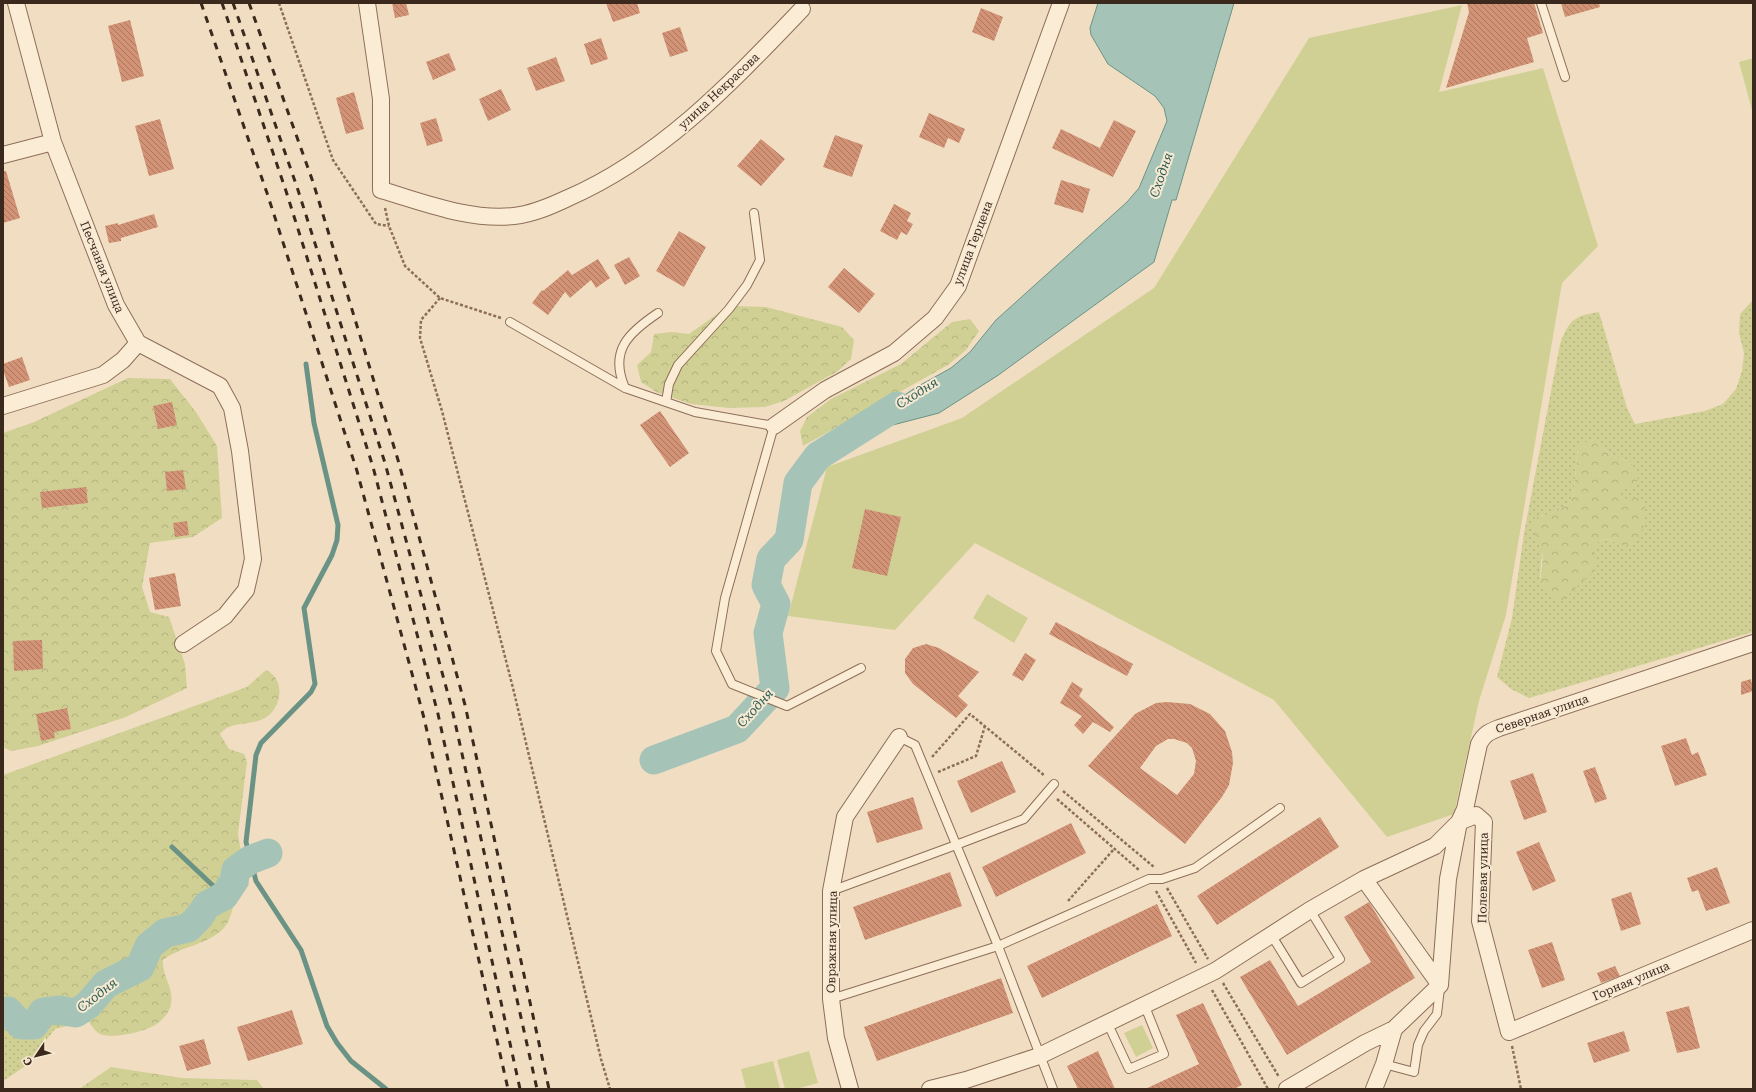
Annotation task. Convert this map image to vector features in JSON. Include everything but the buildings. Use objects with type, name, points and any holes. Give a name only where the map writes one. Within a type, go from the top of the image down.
[{"type":"street","name":"Песчаная улица","points":[[16,3],[53,142],[116,305],[138,343]]},
{"type":"street","name":"улица Некрасова","points":[[366,3],[381,99],[381,190],[467,214],[514,216],[544,209],[591,188],[640,159],[698,113],[802,9]]},
{"type":"street","name":"улица Герцена","points":[[774,426],[824,390],[894,353],[935,318],[958,286],[1061,3]]},
{"type":"street","points":[[3,155],[53,142]]},
{"type":"street","points":[[3,406],[103,375],[123,360],[138,343],[220,386],[232,408],[240,451],[253,560],[246,590],[225,616],[183,644]]},
{"type":"street","name":"Северная улица","points":[[1440,985],[1448,879],[1459,822],[1465,809],[1479,744],[1487,732],[1753,643]]},
{"type":"street","name":"Овражная улица","points":[[850,1089],[836,1038],[831,999],[831,891],[846,818],[899,737]]},
{"type":"street","name":"Полевая улица","points":[[1459,822],[1476,815],[1484,822],[1480,921],[1509,1032]]},
{"type":"street","points":[[930,1089],[967,1084],[1039,1056],[1106,1022],[1204,976],[1272,936],[1310,910],[1364,879],[1435,846],[1459,822]]},
{"type":"street","points":[[1287,1089],[1365,1043],[1394,1029],[1440,985],[1364,879]]},
{"type":"street","name":"Горная улица","points":[[1509,1032],[1753,930]]},
{"type":"street","points":[[1374,1089],[1384,1064],[1394,1029]]},
{"type":"lane","points":[[1541,3],[1565,77]]},
{"type":"lane","points":[[666,402],[669,384],[678,365],[729,308],[747,285],[760,260],[754,213]]},
{"type":"lane","points":[[625,388],[619,376],[619,360],[624,345],[636,328],[658,313]]},
{"type":"lane","points":[[510,322],[625,388],[695,412],[774,426],[725,598],[716,651],[732,684],[787,706],[861,668]]},
{"type":"lane","points":[[899,737],[915,745],[998,946],[1039,1056],[1053,1089]]},
{"type":"lane","points":[[831,891],[1024,818],[1054,784]]},
{"type":"lane","points":[[831,999],[998,946],[1149,879],[1162,879],[1194,868],[1280,808]]},
{"type":"lane","points":[[1272,936],[1301,983],[1340,959],[1310,910]]},
{"type":"lane","points":[[1384,1064],[1414,1072],[1418,1045],[1424,1031],[1437,1014],[1440,985]]},
{"type":"lane","points":[[1106,1022],[1129,1069],[1164,1054],[1144,1004]]},
{"type":"path","points":[[279,3],[333,160],[376,224],[389,226],[405,266],[440,298],[510,322]]},
{"type":"path","points":[[440,298],[421,320],[420,338],[442,411],[511,681],[601,1059],[610,1089]]},
{"type":"path","points":[[924,766],[970,714]]},
{"type":"path","points":[[928,776],[976,756],[985,726]]},
{"type":"path","points":[[1048,791],[1149,879],[1268,1089]]},
{"type":"path","points":[[1048,924],[1114,849]]},
{"type":"path","points":[[1509,1032],[1521,1089]]},
{"type":"green space","points":[[1462,5],[1439,92],[1543,68],[1598,246],[1562,283],[1506,615],[1479,701],[1454,814],[1387,837],[1274,700],[975,543],[895,630],[788,616],[827,467],[962,418],[1154,288],[1309,38]]},
{"type":"green space","points":[[1753,58],[1753,114],[1739,62]]},
{"type":"green space","points":[[1753,300],[1753,632],[1529,698],[1511,689],[1497,677],[1512,618],[1524,533],[1560,344],[1566,329],[1574,320],[1584,315],[1599,312],[1627,408],[1635,424],[1705,411],[1723,404],[1736,389],[1742,371],[1744,353],[1739,333],[1740,314]],"holes":[[[1593,441],[1615,457],[1631,462],[1636,484],[1621,489],[1621,497],[1629,501],[1623,547],[1606,539],[1598,541],[1594,544],[1594,554],[1540,578],[1542,553],[1541,516],[1559,510],[1567,504],[1573,496],[1578,447]]]},
{"type":"green space","points":[[736,306],[766,307],[842,327],[854,340],[851,359],[838,371],[784,401],[765,407],[729,408],[691,404],[656,392],[641,382],[637,365],[651,352],[654,334],[671,332],[689,334],[720,312]]},
{"type":"green space","points":[[970,319],[979,331],[966,350],[948,365],[803,446],[800,431],[807,417],[831,399],[901,364],[952,322]]},
{"type":"green space","points":[[128,378],[170,379],[196,412],[217,446],[222,518],[193,537],[150,543],[142,587],[150,612],[169,617],[185,664],[187,688],[126,717],[38,746],[11,751],[3,747],[3,433],[34,422]]},
{"type":"green space","points":[[1593,441],[1615,457],[1631,462],[1638,477],[1636,485],[1621,489],[1621,497],[1629,501],[1637,497],[1645,502],[1644,523],[1640,536],[1636,542],[1630,545],[1623,547],[1606,539],[1595,544],[1594,554],[1597,561],[1595,570],[1562,601],[1555,599],[1543,586],[1541,577],[1543,557],[1541,547],[1534,533],[1533,519],[1555,512],[1569,502],[1573,496],[1578,447],[1585,442]]},
{"type":"green space","points":[[987,594],[1028,618],[1014,643],[973,618]]},
{"type":"green space","points":[[266,670],[277,680],[279,687],[278,701],[275,708],[265,718],[254,722],[235,725],[220,734],[229,749],[244,754],[247,762],[238,834],[241,851],[246,858],[249,885],[236,898],[230,918],[223,929],[209,939],[170,955],[163,960],[164,972],[171,992],[170,1007],[165,1016],[150,1028],[134,1033],[109,1036],[102,1035],[97,1032],[79,1007],[73,1002],[58,1003],[48,1006],[35,1013],[3,1006],[3,775],[247,687]]},
{"type":"green space","points":[[64,1002],[77,1004],[87,1021],[55,1029],[27,1065],[3,1081],[3,1006],[35,1013]]},
{"type":"green space","points":[[1142,1025],[1153,1048],[1136,1057],[1124,1033]]},
{"type":"green space","points":[[809,1051],[818,1083],[796,1089],[785,1089],[777,1060]]},
{"type":"green space","points":[[773,1061],[780,1089],[746,1089],[741,1069]]},
{"type":"green space","points":[[111,1067],[182,1078],[257,1080],[264,1089],[79,1089]]},
{"type":"water","points":[[1098,3],[1234,3],[1176,200],[1172,200],[1154,262],[997,376],[939,413],[885,427],[864,427],[863,423],[915,388],[951,368],[970,352],[996,320],[1127,202],[1139,188],[1167,121],[1164,108],[1155,96],[1108,64],[1091,35],[1090,28]]},
{"type":"waterway","points":[[306,364],[314,423],[338,525],[337,540],[332,555],[304,608],[315,684],[311,692],[261,743],[256,755],[246,842],[256,881],[301,950],[327,1026],[337,1043],[351,1061],[386,1089]]},
{"type":"waterway","name":"Сходня","points":[[654,760],[737,729],[775,688],[768,633],[776,604],[766,585],[771,559],[789,540],[798,483],[818,456],[897,406]]},
{"type":"waterway","points":[[172,847],[224,896]]},
{"type":"waterway","name":"Сходня","points":[[3,1013],[8,1011],[21,1025],[34,1025],[43,1012],[58,1010],[76,1013],[88,1005],[106,984],[140,967],[149,946],[165,933],[188,928],[199,917],[207,905],[224,896],[234,881],[236,870],[250,860],[268,853]]},
{"type":"railway","points":[[201,3],[267,193],[357,471],[424,718],[508,1089]]},
{"type":"railway","points":[[222,3],[286,191],[373,467],[438,714],[520,1089]]},
{"type":"railway","points":[[233,3],[297,187],[385,463],[452,709],[537,1089]]},
{"type":"railway","points":[[249,3],[313,182],[398,460],[465,705],[549,1089]]}]
